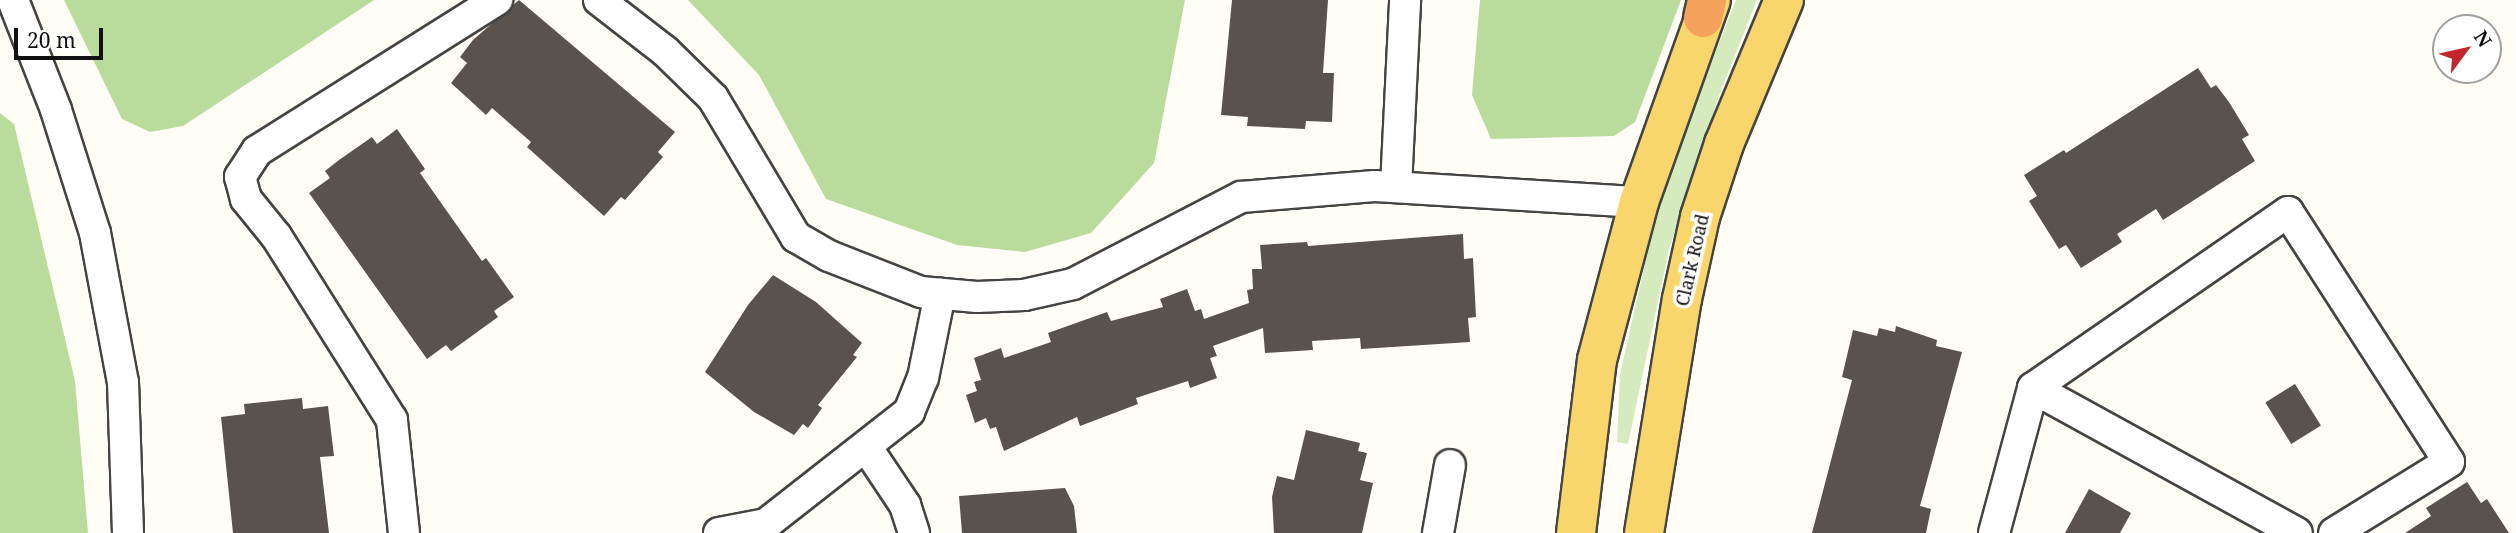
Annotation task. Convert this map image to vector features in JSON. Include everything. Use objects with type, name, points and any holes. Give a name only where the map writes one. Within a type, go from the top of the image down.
[{"type":"main road","name":"Clark Road","points":[[1644,533],[1682,299],[1700,217],[1724,144],[1784,0]]},
{"type":"main road","points":[[1576,533],[1597,360],[1639,202],[1707,6]]},
{"type":"street","points":[[13,0],[56,110],[95,233],[123,382],[128,533]]},
{"type":"street","points":[[404,533],[392,420],[276,236],[246,199],[240,177],[257,152],[498,0]]},
{"type":"street","points":[[599,0],[665,51],[713,98],[796,237],[829,256],[921,292],[1024,295],[1073,284],[1241,197],[1396,187],[1639,202]]},
{"type":"street","points":[[1396,187],[1405,0]]},
{"type":"street","points":[[1994,533],[2033,388],[2288,212],[2449,462],[2334,533]]},
{"type":"street","points":[[736,532],[766,524],[867,449],[909,412],[923,378],[940,294]]},
{"type":"street","points":[[2033,388],[2297,533]]},
{"type":"street","points":[[867,449],[905,505],[914,533]]},
{"type":"street","points":[[1438,533],[1450,465]]},
{"type":"green space","points":[[64,0],[374,0],[183,126],[150,132],[122,119]]},
{"type":"green space","points":[[688,0],[1185,0],[1154,163],[1091,233],[1025,252],[957,245],[826,199],[759,75]]},
{"type":"green space","points":[[1480,0],[1681,0],[1635,122],[1614,136],[1491,139],[1472,95]]},
{"type":"green space","points":[[1736,0],[1757,0],[1720,93],[1669,249],[1628,444],[1617,442],[1620,374],[1652,233],[1673,161]]},
{"type":"green space","points":[[0,113],[14,124],[75,381],[88,533],[0,533]]},
{"type":"building","points":[[519,0],[675,132],[658,152],[663,157],[625,200],[621,197],[604,216],[527,147],[531,142],[492,108],[486,115],[451,83],[467,63],[460,57],[473,40]]},
{"type":"building","points":[[1232,0],[1328,0],[1323,73],[1334,73],[1332,122],[1306,121],[1305,129],[1247,126],[1248,117],[1221,115]]},
{"type":"building","points":[[2198,68],[2211,88],[2216,85],[2229,102],[2249,135],[2242,139],[2255,161],[2163,220],[2156,209],[2117,234],[2122,242],[2081,268],[2066,245],[2059,249],[2029,201],[2037,196],[2024,175],[2064,150],[2066,153]]},
{"type":"building","points":[[397,129],[425,169],[420,173],[482,261],[486,258],[514,297],[494,311],[498,317],[451,351],[446,345],[427,359],[309,193],[330,178],[325,171],[339,160],[372,137],[377,144]]},
{"type":"building","points":[[1463,234],[1464,259],[1473,258],[1476,317],[1468,318],[1470,342],[1361,349],[1360,338],[1312,341],[1313,350],[1265,353],[1263,328],[1213,346],[1217,356],[1210,358],[1217,378],[1190,388],[1188,381],[1136,398],[1138,404],[1080,426],[1077,417],[1004,451],[996,427],[990,429],[986,418],[975,423],[966,395],[977,391],[974,382],[981,380],[974,358],[1001,348],[1004,358],[1051,342],[1048,333],[1107,312],[1111,321],[1163,307],[1160,299],[1187,289],[1195,311],[1201,309],[1204,319],[1249,303],[1247,290],[1253,289],[1252,269],[1262,269],[1260,245],[1307,242],[1308,246]]},
{"type":"building","points":[[773,275],[816,302],[862,343],[853,355],[857,357],[818,405],[822,408],[808,428],[803,424],[794,435],[754,412],[705,372],[748,305]]},
{"type":"building","points":[[1896,326],[1937,340],[1936,346],[1962,352],[1920,506],[1931,509],[1926,533],[1812,533],[1852,380],[1842,377],[1853,330],[1877,336],[1879,328],[1895,332]]},
{"type":"building","points":[[2295,384],[2321,426],[2291,444],[2265,403]]},
{"type":"building","points":[[302,398],[303,409],[328,406],[334,456],[320,457],[329,533],[233,533],[221,417],[245,414],[244,404]]},
{"type":"building","points":[[1306,430],[1360,443],[1358,451],[1367,453],[1360,480],[1373,483],[1362,533],[1274,533],[1272,497],[1277,476],[1294,480]]},
{"type":"building","points":[[2467,482],[2481,503],[2487,499],[2509,533],[2405,533],[2431,516],[2426,508]]},
{"type":"building","points":[[1065,488],[1074,506],[1077,533],[962,533],[959,496]]},
{"type":"building","points":[[2089,489],[2131,513],[2120,533],[2065,533]]}]
